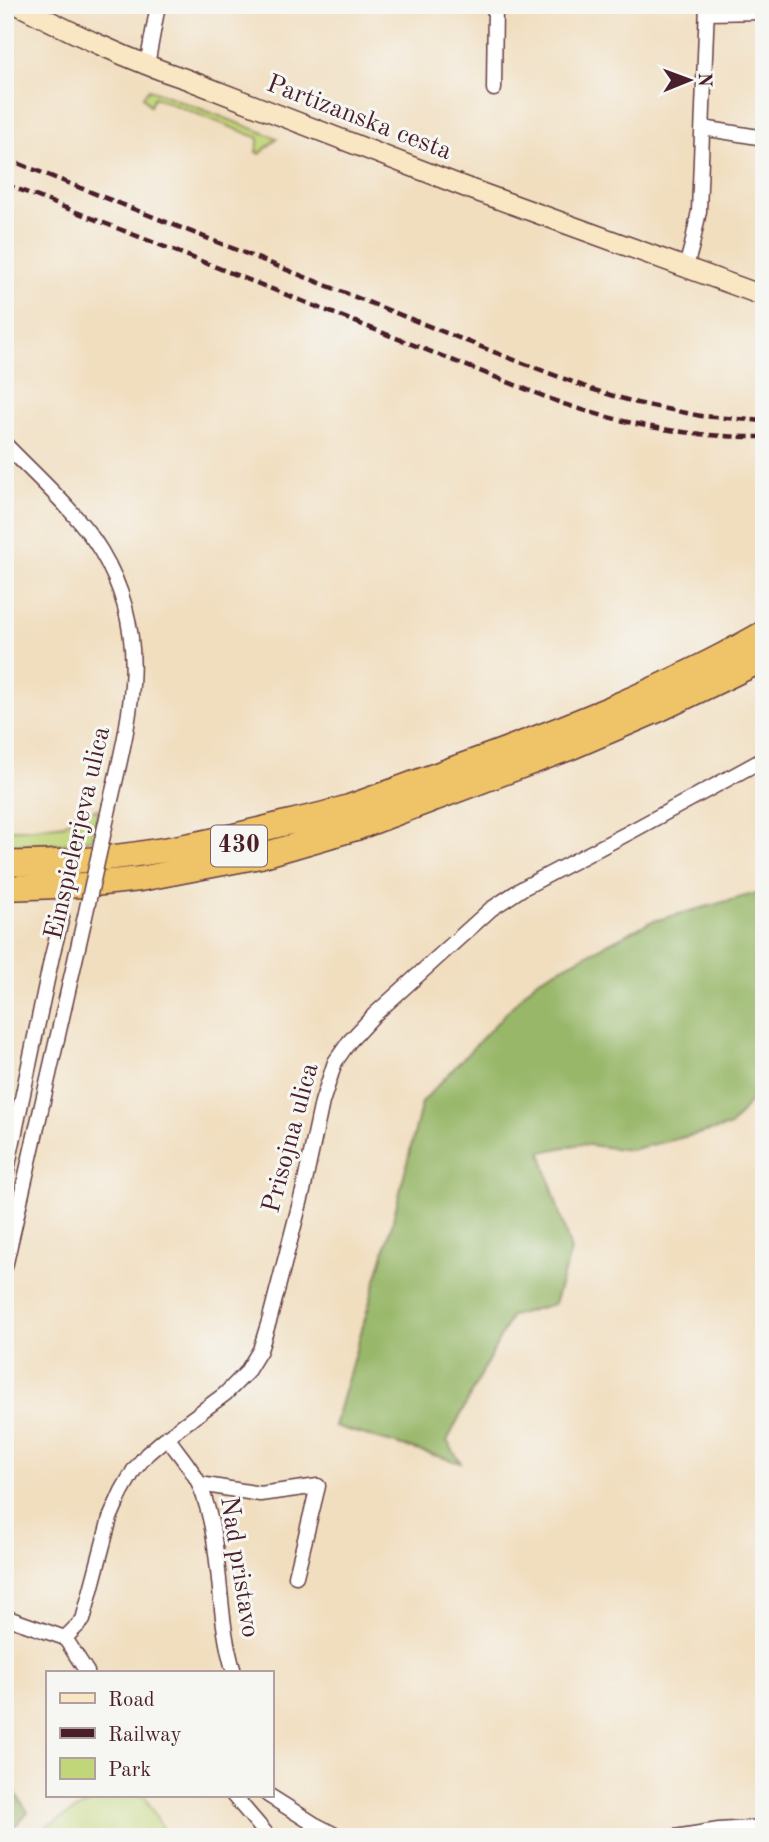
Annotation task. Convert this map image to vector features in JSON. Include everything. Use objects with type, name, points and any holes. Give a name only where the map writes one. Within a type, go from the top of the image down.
[{"type":"highway","name":"430","points":[[5,863],[83,860],[139,854],[256,831],[347,807],[555,731],[650,691],[764,633]]},
{"type":"highway","name":"430","points":[[5,874],[83,872],[140,866],[285,835],[467,786],[569,748],[649,714],[764,659]]},
{"type":"highway","points":[[5,850],[140,842],[206,830],[416,782]]},
{"type":"highway","points":[[5,888],[84,885],[140,879],[260,856],[356,828],[467,786]]},
{"type":"street","name":"Partizanska cesta","points":[[18,5],[147,65],[465,187],[764,296]]},
{"type":"street","points":[[147,65],[158,5]]},
{"type":"street","points":[[494,89],[495,5]]},
{"type":"street","points":[[686,267],[699,211],[707,9],[764,12]]},
{"type":"street","points":[[703,128],[764,138]]},
{"type":"street","name":"Einspielerjeva ulica","points":[[5,444],[76,518],[100,549],[115,578],[124,604],[133,650],[133,689],[129,719],[5,1267]]},
{"type":"street","name":"Prisojna ulica","points":[[65,1638],[83,1620],[110,1518],[134,1470],[147,1454],[167,1437],[225,1394],[246,1373],[260,1350],[303,1191],[322,1102],[335,1062],[349,1042],[374,1015],[491,909],[523,888],[764,759]]},
{"type":"street","name":"Einspielerjeva ulica","points":[[5,1179],[12,1122],[62,917]]},
{"type":"street","name":"Nad pristavo","points":[[167,1437],[200,1484],[213,1537],[228,1653],[234,1671]]},
{"type":"street","points":[[200,1484],[260,1494],[317,1486],[296,1576]]},
{"type":"street","points":[[5,1617],[65,1638],[86,1671]]},
{"type":"street","points":[[235,1797],[269,1837]]},
{"type":"street","points":[[271,1797],[338,1837]]},
{"type":"street","points":[[675,1837],[764,1827]]},
{"type":"green space","points":[[149,89],[277,138],[260,154],[256,152],[259,138],[154,97],[150,106],[143,96]]},
{"type":"green space","points":[[98,809],[92,839],[66,844],[5,845],[5,829],[65,824],[76,813]]},
{"type":"green space","points":[[764,891],[764,1083],[731,1126],[630,1150],[580,1144],[541,1152],[571,1251],[554,1304],[511,1316],[447,1441],[461,1463],[334,1426],[391,1228],[422,1102],[537,980],[650,922]]},
{"type":"green space","points":[[9,1784],[28,1812],[5,1837],[5,1785]]},
{"type":"green space","points":[[100,1797],[145,1797],[167,1837],[45,1837],[41,1829]]},
{"type":"railway","points":[[5,158],[591,389],[637,403],[701,416],[764,421]]},
{"type":"railway","points":[[5,184],[561,403],[610,418],[661,429],[764,437]]}]
